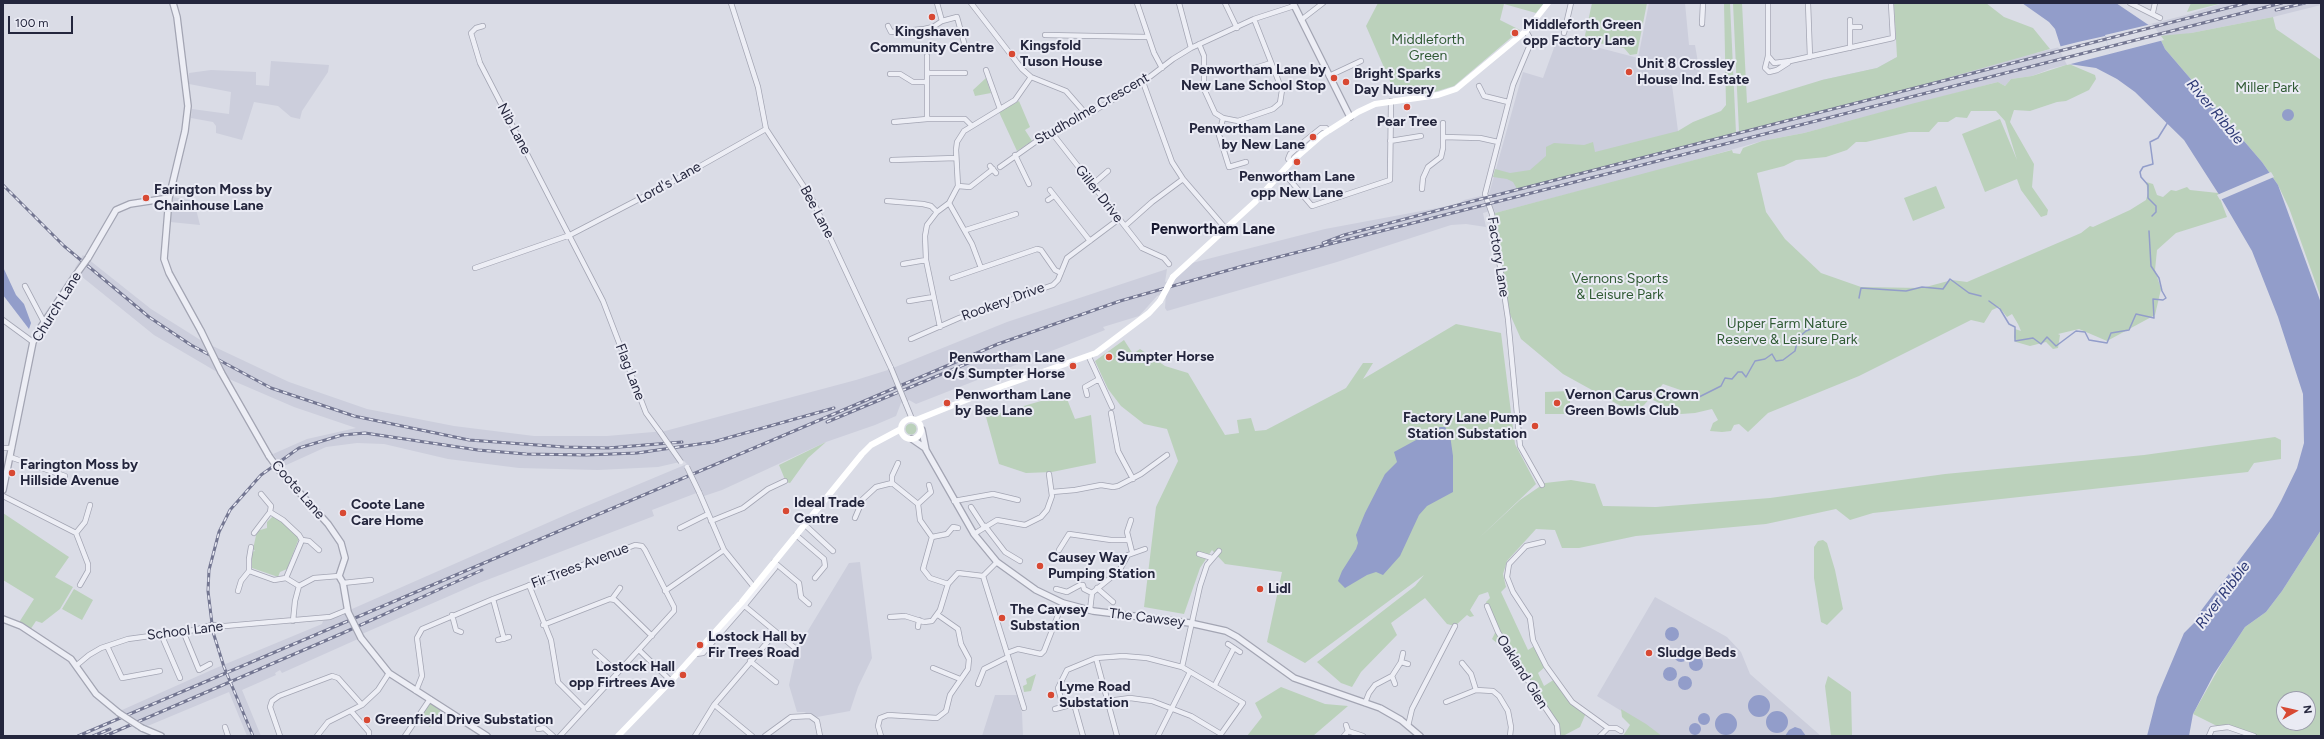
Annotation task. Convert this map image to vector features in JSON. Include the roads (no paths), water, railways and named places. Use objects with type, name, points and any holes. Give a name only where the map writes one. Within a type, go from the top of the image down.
[{"type":"main road","points":[[618,736],[743,605],[754,587],[804,524],[871,445],[901,429],[904,422],[918,423],[926,417],[986,392],[1089,357],[1124,334],[1153,310],[1177,272],[1271,187],[1291,162],[1328,132],[1366,108],[1391,100],[1438,95],[1456,89],[1526,31],[1548,3]]},
{"type":"main road","points":[[889,436],[912,439],[918,436],[918,423]]},
{"type":"main road","points":[[901,429],[905,437]]},
{"type":"street","name":"Coote Lane","points":[[172,3],[178,25],[188,106],[185,131],[169,198],[164,260],[169,274],[201,331],[221,372],[269,456],[279,470],[328,524],[342,543],[345,558],[339,576]]},
{"type":"street","name":"Bee Lane","points":[[731,3],[758,87],[766,129],[812,199],[891,368],[905,402],[918,423]]},
{"type":"street","points":[[937,3],[942,20]]},
{"type":"street","points":[[971,3],[1022,69],[1031,77],[1066,91],[1087,116]]},
{"type":"street","points":[[1137,3],[1148,37],[1162,68]]},
{"type":"street","points":[[1179,3],[1191,48]]},
{"type":"street","points":[[1225,3],[1236,28]]},
{"type":"street","points":[[1301,20],[1322,3]]},
{"type":"street","points":[[1564,33],[1571,3]]},
{"type":"street","points":[[1702,24],[1703,3]]},
{"type":"street","points":[[1768,3],[1768,56],[1765,68],[1769,72],[1777,70],[1790,62]]},
{"type":"street","points":[[1808,3],[1810,58]]},
{"type":"street","points":[[1768,56],[1774,63],[1790,62],[1893,38],[1891,3]]},
{"type":"street","points":[[2130,3],[2141,10],[2153,12],[2160,18]]},
{"type":"street","points":[[2153,12],[2155,3]]},
{"type":"street","points":[[1294,4],[1350,117]]},
{"type":"street","name":"Studholme Crescent","points":[[1000,167],[1048,133],[1052,133],[1087,116],[1143,82],[1191,48],[1254,19],[1294,4]]},
{"type":"street","points":[[886,35],[891,32],[933,27],[942,20],[957,17],[965,46]]},
{"type":"street","points":[[1199,44],[1204,56],[1204,84],[1206,96],[1215,113],[1223,118],[1233,121],[1244,120],[1272,109],[1280,103],[1282,90],[1254,19]]},
{"type":"street","points":[[1850,20],[1850,48]]},
{"type":"street","name":"Nib Lane","points":[[483,26],[476,28],[472,33],[480,63],[570,235]]},
{"type":"street","points":[[888,26],[891,32]]},
{"type":"street","points":[[1850,28],[1860,27]]},
{"type":"street","name":"Factory Lane","points":[[1526,31],[1530,38],[1529,47],[1519,68],[1508,102],[1485,194],[1492,214],[1508,319],[1520,446],[1542,485]]},
{"type":"street","points":[[1045,35],[1148,37]]},
{"type":"street","points":[[927,56],[927,118]]},
{"type":"street","points":[[1329,76],[1361,61]]},
{"type":"street","points":[[1242,72],[1271,63]]},
{"type":"street","points":[[986,70],[990,74],[1000,109]]},
{"type":"street","points":[[927,73],[964,73]]},
{"type":"street","points":[[890,74],[900,74],[913,82],[926,82]]},
{"type":"street","points":[[940,327],[926,260],[925,236],[927,224],[937,212],[950,203],[958,186],[956,158],[958,142],[964,131],[971,125],[1019,97],[1031,77]]},
{"type":"street","points":[[1143,82],[1165,145],[1183,179],[1226,229]]},
{"type":"street","points":[[1479,86],[1484,96],[1508,102]]},
{"type":"street","points":[[1283,172],[1310,206],[1314,206],[1390,180],[1391,100]]},
{"type":"street","points":[[894,122],[927,118],[965,119],[971,125]]},
{"type":"street","points":[[1223,118],[1219,135],[1229,167],[1246,162]]},
{"type":"street","points":[[1422,189],[1423,178],[1428,168],[1441,157],[1443,123]]},
{"type":"street","name":"Lord's Lane","points":[[570,235],[672,182],[766,129]]},
{"type":"street","name":"Giller Drive","points":[[1052,133],[1142,248],[1164,258],[1169,264]]},
{"type":"street","points":[[1390,141],[1421,136]]},
{"type":"street","points":[[1443,137],[1480,138],[1498,142]]},
{"type":"street","points":[[1015,155],[1029,184]]},
{"type":"street","points":[[892,160],[956,158]]},
{"type":"street","points":[[958,186],[970,187],[993,169]]},
{"type":"street","points":[[1092,185],[1108,171]]},
{"type":"street","points":[[1125,226],[1152,202],[1183,179]]},
{"type":"street","points":[[1050,190],[1090,241]]},
{"type":"street","points":[[1048,200],[1054,196]]},
{"type":"street","name":"Church Lane","points":[[3,490],[21,397],[34,342],[44,322],[88,258],[116,210],[130,204],[169,198]]},
{"type":"street","points":[[887,201],[923,204],[931,206],[937,212]]},
{"type":"street","points":[[950,203],[966,230],[981,268]]},
{"type":"street","points":[[966,230],[1016,214]]},
{"type":"street","name":"Rookery Drive","points":[[911,340],[959,318],[1052,285],[1061,273],[1067,258],[1119,219]]},
{"type":"street","points":[[475,268],[570,235]]},
{"type":"street","name":"Flag Lane","points":[[570,235],[603,301],[646,413],[681,462],[687,467],[724,550],[754,587]]},
{"type":"street","points":[[952,278],[1037,249],[1041,250],[1055,270],[1061,273]]},
{"type":"street","points":[[903,264],[926,260]]},
{"type":"street","points":[[25,286],[44,322]]},
{"type":"street","points":[[909,301],[933,297]]},
{"type":"street","points":[[3,320],[34,342]]},
{"type":"street","points":[[1089,357],[1111,410],[1118,450],[1133,479]]},
{"type":"street","points":[[1087,395],[1085,387],[1099,379]]},
{"type":"street","name":"The Cawsey","points":[[918,423],[926,450],[974,534],[997,562],[1036,590],[1063,603],[1090,610],[1212,626],[1237,637],[1282,670],[1307,684],[1365,703],[1389,713],[1420,736]]},
{"type":"street","name":"The Cawsey","points":[[912,439],[918,442],[926,450]]},
{"type":"street","points":[[3,448],[12,448]]},
{"type":"street","points":[[1052,492],[1075,490],[1101,484],[1113,487],[1133,479],[1164,455]]},
{"type":"street","points":[[10,458],[65,476]]},
{"type":"street","points":[[892,483],[892,476],[898,463]]},
{"type":"street","points":[[974,534],[984,526],[997,520],[1018,525],[1025,525],[1033,522],[1047,510],[1052,492],[1049,474]]},
{"type":"street","points":[[711,521],[743,508],[768,489],[785,481]]},
{"type":"street","points":[[892,483],[918,504],[920,520],[932,537]]},
{"type":"street","points":[[855,518],[864,499],[876,487],[892,483]]},
{"type":"street","points":[[918,504],[931,492],[929,485]]},
{"type":"street","points":[[254,533],[270,512],[271,506],[261,494]]},
{"type":"street","points":[[954,501],[993,494],[1018,500]]},
{"type":"street","points":[[3,496],[76,533],[88,564],[88,571],[80,585]]},
{"type":"street","points":[[76,533],[85,522],[90,505]]},
{"type":"street","points":[[971,507],[1005,552],[1020,561]]},
{"type":"street","points":[[270,512],[284,520],[302,540],[309,541],[320,550]]},
{"type":"street","points":[[680,528],[708,514]]},
{"type":"street","points":[[1131,520],[1128,526],[1128,540],[1132,552]]},
{"type":"street","points":[[804,524],[833,551]]},
{"type":"street","points":[[932,537],[947,534],[953,528],[958,528]]},
{"type":"street","points":[[1059,550],[1069,534],[1111,540],[1128,540]]},
{"type":"street","points":[[796,535],[824,559],[825,566],[815,578]]},
{"type":"street","points":[[932,537],[923,569],[930,578],[948,584]]},
{"type":"street","points":[[286,578],[302,540]]},
{"type":"street","name":"Oakland Glen","points":[[1543,542],[1526,546],[1509,564],[1507,577],[1513,592],[1530,618],[1533,640],[1546,666],[1572,702],[1608,728],[1616,728],[1620,731]]},
{"type":"street","name":"Fir Trees Avenue","points":[[416,691],[422,676],[418,634],[422,629],[452,615],[635,545],[645,550],[674,607],[674,611],[560,736]]},
{"type":"street","points":[[238,591],[241,581],[249,572],[251,547]]},
{"type":"street","points":[[1090,610],[1092,593],[1119,571],[1123,561],[1132,552],[1145,549]]},
{"type":"street","points":[[665,591],[724,550]]},
{"type":"street","points":[[1182,667],[1186,654],[1190,623],[1205,570],[1212,558],[1219,551]]},
{"type":"street","points":[[1198,554],[1212,558]]},
{"type":"street","points":[[890,617],[905,616],[919,620],[932,621],[938,615],[948,584],[958,574],[983,576],[997,562]]},
{"type":"street","points":[[773,564],[799,583],[801,597],[809,604]]},
{"type":"street","points":[[773,564],[775,568],[743,605],[796,649]]},
{"type":"street","points":[[249,572],[274,580],[286,578],[299,586]]},
{"type":"street","points":[[293,621],[295,601],[299,586],[314,578],[339,576],[343,583],[348,611],[361,638],[390,673],[487,736]]},
{"type":"street","points":[[983,576],[1024,708]]},
{"type":"street","points":[[343,583],[371,580]]},
{"type":"street","points":[[529,585],[543,625],[551,640],[558,682],[584,708]]},
{"type":"street","points":[[1056,589],[1067,592],[1072,591],[1080,585],[1083,585],[1084,589],[1092,593]]},
{"type":"street","points":[[543,625],[612,599],[620,588]]},
{"type":"street","points":[[1097,588],[1113,602]]},
{"type":"street","points":[[493,599],[506,638],[498,640]]},
{"type":"street","points":[[612,599],[652,636]]},
{"type":"street","name":"Oakland Glen","points":[[1487,606],[1498,632],[1557,725],[1558,736]]},
{"type":"street","name":"School Lane","points":[[77,665],[89,655],[107,646],[128,639],[212,625],[226,626],[330,617],[348,611]]},
{"type":"street","points":[[452,615],[456,630],[460,632]]},
{"type":"street","points":[[881,736],[878,726],[880,718],[888,715],[937,718],[946,711],[950,695],[968,669],[968,654],[961,644],[958,629],[938,615]]},
{"type":"street","points":[[978,684],[984,669],[1018,649],[1041,654],[1044,651],[1058,615]]},
{"type":"street","points":[[3,619],[21,626],[77,665],[96,694],[119,713],[142,728],[161,736]]},
{"type":"street","points":[[918,627],[919,620]]},
{"type":"street","points":[[1408,726],[1412,709],[1455,626]]},
{"type":"street","points":[[183,631],[189,650],[199,670],[210,664]]},
{"type":"street","points":[[695,736],[714,705],[750,660],[776,632]]},
{"type":"street","points":[[162,634],[180,678]]},
{"type":"street","points":[[1228,644],[1240,652]]},
{"type":"street","points":[[107,646],[122,678],[160,671]]},
{"type":"street","points":[[1214,686],[1234,648]]},
{"type":"street","points":[[639,650],[671,682]]},
{"type":"street","points":[[595,652],[617,672]]},
{"type":"street","points":[[1365,703],[1375,685],[1392,676],[1401,662],[1402,653]]},
{"type":"street","points":[[1063,706],[1058,688],[1068,670],[1096,658],[1123,656],[1142,657],[1182,667],[1243,703],[1220,734],[1172,708],[1141,698],[1108,701]]},
{"type":"street","points":[[1096,658],[1117,736]]},
{"type":"street","points":[[750,660],[776,682]]},
{"type":"street","points":[[1401,662],[1408,664]]},
{"type":"street","points":[[1462,663],[1471,674],[1476,690]]},
{"type":"street","points":[[933,668],[953,674],[960,679]]},
{"type":"street","points":[[1158,736],[1190,672]]},
{"type":"street","points":[[317,736],[328,722],[362,704],[378,690],[390,673]]},
{"type":"street","points":[[280,736],[270,707],[272,701],[285,693],[332,676],[338,678],[362,704]]},
{"type":"street","points":[[1392,676],[1395,684]]},
{"type":"street","points":[[1446,702],[1476,690],[1493,691],[1499,696],[1510,719],[1510,736]]},
{"type":"street","points":[[405,736],[430,699]]},
{"type":"street","points":[[1055,708],[1074,704],[1082,736]]},
{"type":"street","points":[[717,707],[752,736]]},
{"type":"street","points":[[351,711],[355,719],[369,732],[369,736]]},
{"type":"street","points":[[765,736],[795,716],[810,716],[817,721],[820,736]]},
{"type":"street","points":[[1346,725],[1348,731]]},
{"type":"street","points":[[225,727],[228,736]]},
{"type":"street","points":[[2209,736],[2212,729],[2228,727],[2254,736]]},
{"type":"street","points":[[538,729],[544,728],[553,736]]},
{"type":"street","points":[[1600,736],[1608,728]]},
{"type":"street","points":[[774,729],[776,736]]},
{"type":"street","points":[[1344,736],[1348,731]]},
{"type":"street","points":[[1348,731],[1363,736]]},
{"type":"water","name":"River Ribble","points":[[2022,3],[2116,3],[2156,30],[2165,49],[2262,162],[2278,185],[2321,303],[2321,530],[2282,591],[2266,612],[2245,627],[2214,674],[2193,714],[2189,736],[2147,736],[2157,697],[2184,633],[2195,622],[2200,612],[2272,517],[2297,468],[2304,443],[2303,394],[2278,317],[2252,251],[2218,193],[2184,140],[2135,92],[2117,79],[2096,68],[2069,64],[2064,57],[2055,29],[2049,22]]},
{"type":"water","points":[[2286,109],[2290,109],[2294,115],[2290,121],[2286,121],[2282,117],[2282,113]]},
{"type":"water","points":[[3,267],[16,295],[24,304],[31,323],[29,329],[3,295]]},
{"type":"water","points":[[1440,427],[1445,427],[1450,435],[1453,456],[1453,492],[1427,506],[1419,515],[1400,556],[1383,575],[1376,572],[1367,575],[1345,588],[1338,581],[1342,571],[1356,549],[1358,543],[1356,535],[1365,513],[1385,474],[1397,462],[1394,452]]},
{"type":"water","points":[[1669,627],[1675,627],[1679,631],[1679,637],[1675,641],[1669,641],[1665,637],[1665,631]]},
{"type":"water","points":[[1678,648],[1684,648],[1688,652],[1688,658],[1684,662],[1678,662],[1674,658],[1674,652]]},
{"type":"water","points":[[1693,657],[1699,657],[1703,661],[1703,667],[1699,671],[1693,671],[1689,667],[1689,661]]},
{"type":"water","points":[[1670,667],[1675,669],[1677,674],[1675,679],[1670,681],[1665,679],[1663,674],[1665,669]]},
{"type":"water","points":[[1682,676],[1688,676],[1692,680],[1692,686],[1688,690],[1682,690],[1678,686],[1678,680]]},
{"type":"water","points":[[1759,695],[1763,696],[1769,702],[1769,710],[1763,716],[1759,717],[1755,716],[1749,710],[1748,706],[1749,702],[1755,696]]},
{"type":"water","points":[[1777,711],[1785,714],[1788,722],[1785,730],[1777,733],[1769,730],[1766,722],[1769,714]]},
{"type":"water","points":[[1706,713],[1709,714],[1709,724],[1702,725],[1699,724],[1698,717],[1699,714]]},
{"type":"water","points":[[1726,713],[1730,714],[1736,720],[1736,728],[1730,734],[1726,735],[1722,734],[1716,728],[1715,724],[1716,720],[1722,714]]},
{"type":"water","points":[[1697,723],[1700,724],[1700,734],[1693,735],[1690,734],[1689,727],[1690,724]]},
{"type":"water","points":[[1795,727],[1801,729],[1806,736],[1785,736],[1789,730]]},
{"type":"waterway","points":[[2152,216],[2156,212],[2156,206],[2148,198],[2148,185],[2141,177],[2140,172],[2143,167],[2153,164],[2150,142],[2158,138],[2168,122]]},
{"type":"waterway","points":[[1989,301],[2000,309],[2009,324],[2015,327],[2015,341],[2033,338],[2041,344],[2047,337],[2056,346],[2076,331],[2085,332],[2089,340],[2107,343],[2111,333],[2129,330],[2136,314],[2154,318],[2153,299],[2163,300],[2166,298],[2162,291],[2159,278],[2151,266],[2149,231]]},
{"type":"waterway","points":[[1859,298],[1861,288],[1906,291],[1922,287],[1943,289],[1950,279],[1969,293],[1981,296]]},
{"type":"waterway","points":[[1693,400],[1721,386],[1725,378],[1732,379],[1738,372],[1742,372],[1746,377],[1755,361],[1765,359],[1772,354],[1776,361],[1783,360],[1795,351],[1798,338],[1806,331],[1832,320]]},
{"type":"railway","points":[[1323,243],[1344,235],[1481,199],[2247,3]]},
{"type":"railway","points":[[78,736],[998,344],[1120,301],[1243,266],[2282,3]]},
{"type":"railway","points":[[2276,10],[2305,3]]},
{"type":"railway","points":[[3,185],[64,246],[149,317],[191,345],[271,388],[354,416],[469,440],[564,447],[608,448],[682,442]]},
{"type":"railway","points":[[827,422],[973,361]]},
{"type":"railway","points":[[253,736],[224,667],[213,632],[208,591],[209,570],[219,532],[230,510],[261,475],[299,448],[342,435],[365,433],[478,450],[526,454],[586,455],[637,453],[713,442],[834,408]]},
{"type":"railway","points":[[105,736],[343,633],[482,570]]},
{"type":"railway","points":[[93,736],[110,729]]},
{"type":"place","name":"Kingshaven Community Centre","points":[[932,17]]},
{"type":"place","name":"Middleforth Green opp Factory Lane","points":[[1515,33]]},
{"type":"place","name":"Kingsfold Tuson House","points":[[1012,54]]},
{"type":"place","name":"Unit 8 Crossley House Ind. Estate","points":[[1629,72]]},
{"type":"place","name":"Penwortham Lane by New Lane School Stop","points":[[1334,78]]},
{"type":"place","name":"Bright Sparks Day Nursery","points":[[1346,82]]},
{"type":"place","name":"Pear Tree","points":[[1407,107]]},
{"type":"place","name":"Penwortham Lane by New Lane","points":[[1313,137]]},
{"type":"place","name":"Penwortham Lane opp New Lane","points":[[1297,162]]},
{"type":"place","name":"Farington Moss by Chainhouse Lane","points":[[146,198]]},
{"type":"place","name":"Sumpter Horse","points":[[1109,357]]},
{"type":"place","name":"Penwortham Lane o/s Sumpter Horse","points":[[1073,366]]},
{"type":"place","name":"Penwortham Lane by Bee Lane","points":[[947,403]]},
{"type":"place","name":"Vernon Carus Crown Green Bowls Club","points":[[1557,403]]},
{"type":"place","name":"Factory Lane Pump Station Substation","points":[[1535,426]]},
{"type":"place","name":"Farington Moss by Hillside Avenue","points":[[12,473]]},
{"type":"place","name":"Ideal Trade Centre","points":[[786,511]]},
{"type":"place","name":"Coote Lane Care Home","points":[[343,513]]},
{"type":"place","name":"Causey Way Pumping Station","points":[[1040,566]]},
{"type":"place","name":"Lidl","points":[[1260,589]]},
{"type":"place","name":"The Cawsey Substation","points":[[1002,618]]},
{"type":"place","name":"Lostock Hall by Fir Trees Road","points":[[700,645]]},
{"type":"place","name":"Sludge Beds","points":[[1649,653]]},
{"type":"place","name":"Lostock Hall opp Firtrees Ave","points":[[683,675]]},
{"type":"place","name":"Lyme Road Substation","points":[[1051,695]]},
{"type":"place","name":"Greenfield Drive Substation","points":[[367,720]]},
{"type":"district","name":"Penwortham Lane","points":[[1213,230]]},
{"type":"park label","name":"Middleforth Green","points":[[1428,48]]},
{"type":"park label","name":"Miller Park","points":[[2267,88]]},
{"type":"park label","name":"Vernons Sports & Leisure Park","points":[[1620,288]]},
{"type":"park label","name":"Upper Farm Nature Reserve & Leisure Park","points":[[1787,332]]}]
